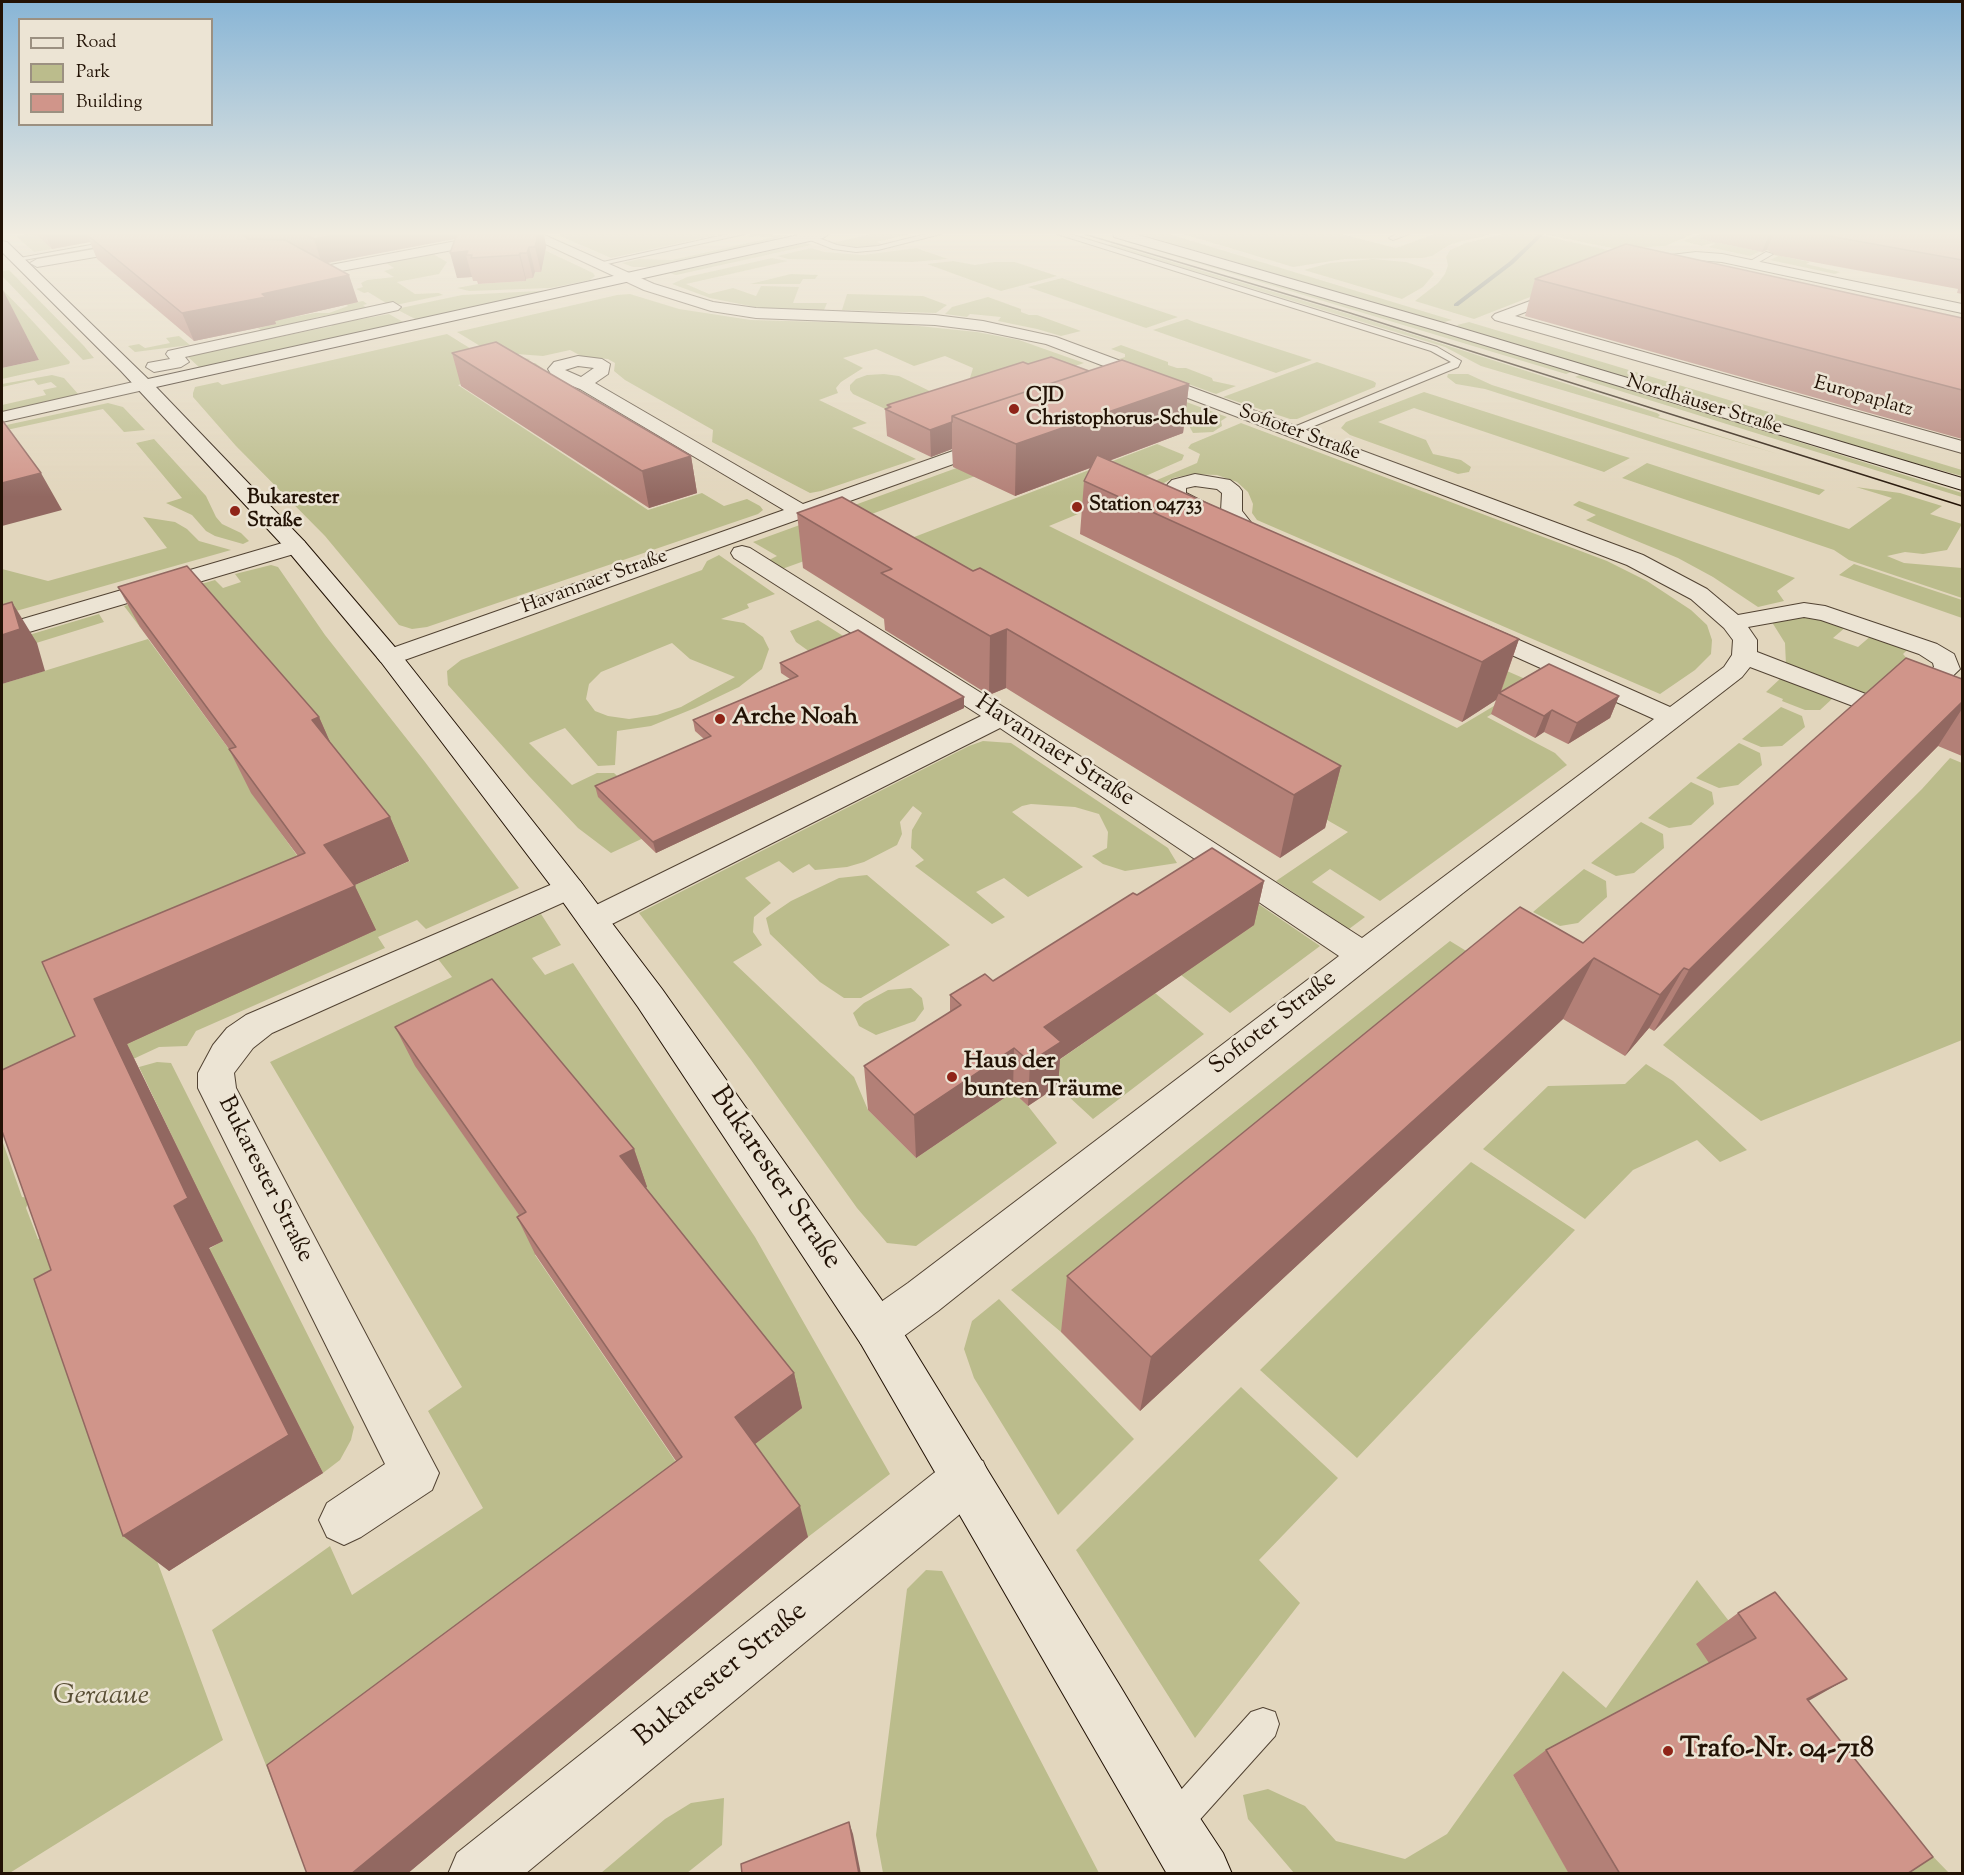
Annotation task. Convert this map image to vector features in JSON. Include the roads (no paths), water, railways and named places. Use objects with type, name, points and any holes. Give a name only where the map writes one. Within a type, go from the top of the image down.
[{"type":"street","name":"Bukarester Straße","points":[[79,322],[296,546],[390,657],[569,888],[650,998],[877,1330],[1171,1827],[1202,1874]]},
{"type":"street","points":[[154,367],[186,365],[174,354],[323,322]]},
{"type":"street","points":[[2,417],[422,322]]},
{"type":"street","name":"Sofioter Straße","points":[[877,1330],[923,1297],[1363,955],[1733,672],[1745,656],[1745,640],[1733,623],[1699,594],[1635,560],[1050,340],[1003,329],[944,322]]},
{"type":"street","name":"Nordhäuser Straße","points":[[1417,322],[1962,484]]},
{"type":"street","name":"Europaplatz","points":[[1516,322],[1962,447]]},
{"type":"street","points":[[1138,392],[1163,384]]},
{"type":"street","points":[[586,385],[800,511]]},
{"type":"street","name":"Havannaer Straße","points":[[390,657],[1007,438]]},
{"type":"street","points":[[2,633],[296,546]]},
{"type":"street","name":"Havannaer Straße","points":[[742,553],[1001,717],[1363,955]]},
{"type":"street","points":[[1733,623],[1804,610],[1825,613],[1928,649],[1945,658],[1947,669],[1908,704],[1890,712],[1745,656]]},
{"type":"street","points":[[1452,619],[1673,718]]},
{"type":"street","points":[[592,920],[1001,717]]},
{"type":"street","name":"Bukarester Straße","points":[[344,1520],[415,1473],[217,1088],[216,1073],[226,1054],[240,1038],[259,1024],[569,888]]},
{"type":"street","name":"Bukarester Straße","points":[[478,1874],[966,1478]]},
{"type":"lane","points":[[1293,431],[1454,365],[1456,361],[1434,349],[1345,322]]},
{"type":"lane","points":[[1171,1827],[1263,1724]]},
{"type":"tram line","points":[[1377,322],[1962,506]]},
{"type":"place","name":"CJD Christophorus-Schule","points":[[1014,409]]},
{"type":"place","name":"Station 04733","points":[[1077,507]]},
{"type":"place","name":"Bukarester Straße","points":[[235,511]]},
{"type":"place","name":"Arche Noah","points":[[720,719]]},
{"type":"place","name":"Haus der bunten Träume","points":[[952,1077]]},
{"type":"place","name":"Trafo-Nr. 04-718","points":[[1668,1751]]},
{"type":"park label","name":"Geraaue","points":[[101,1698]]}]
